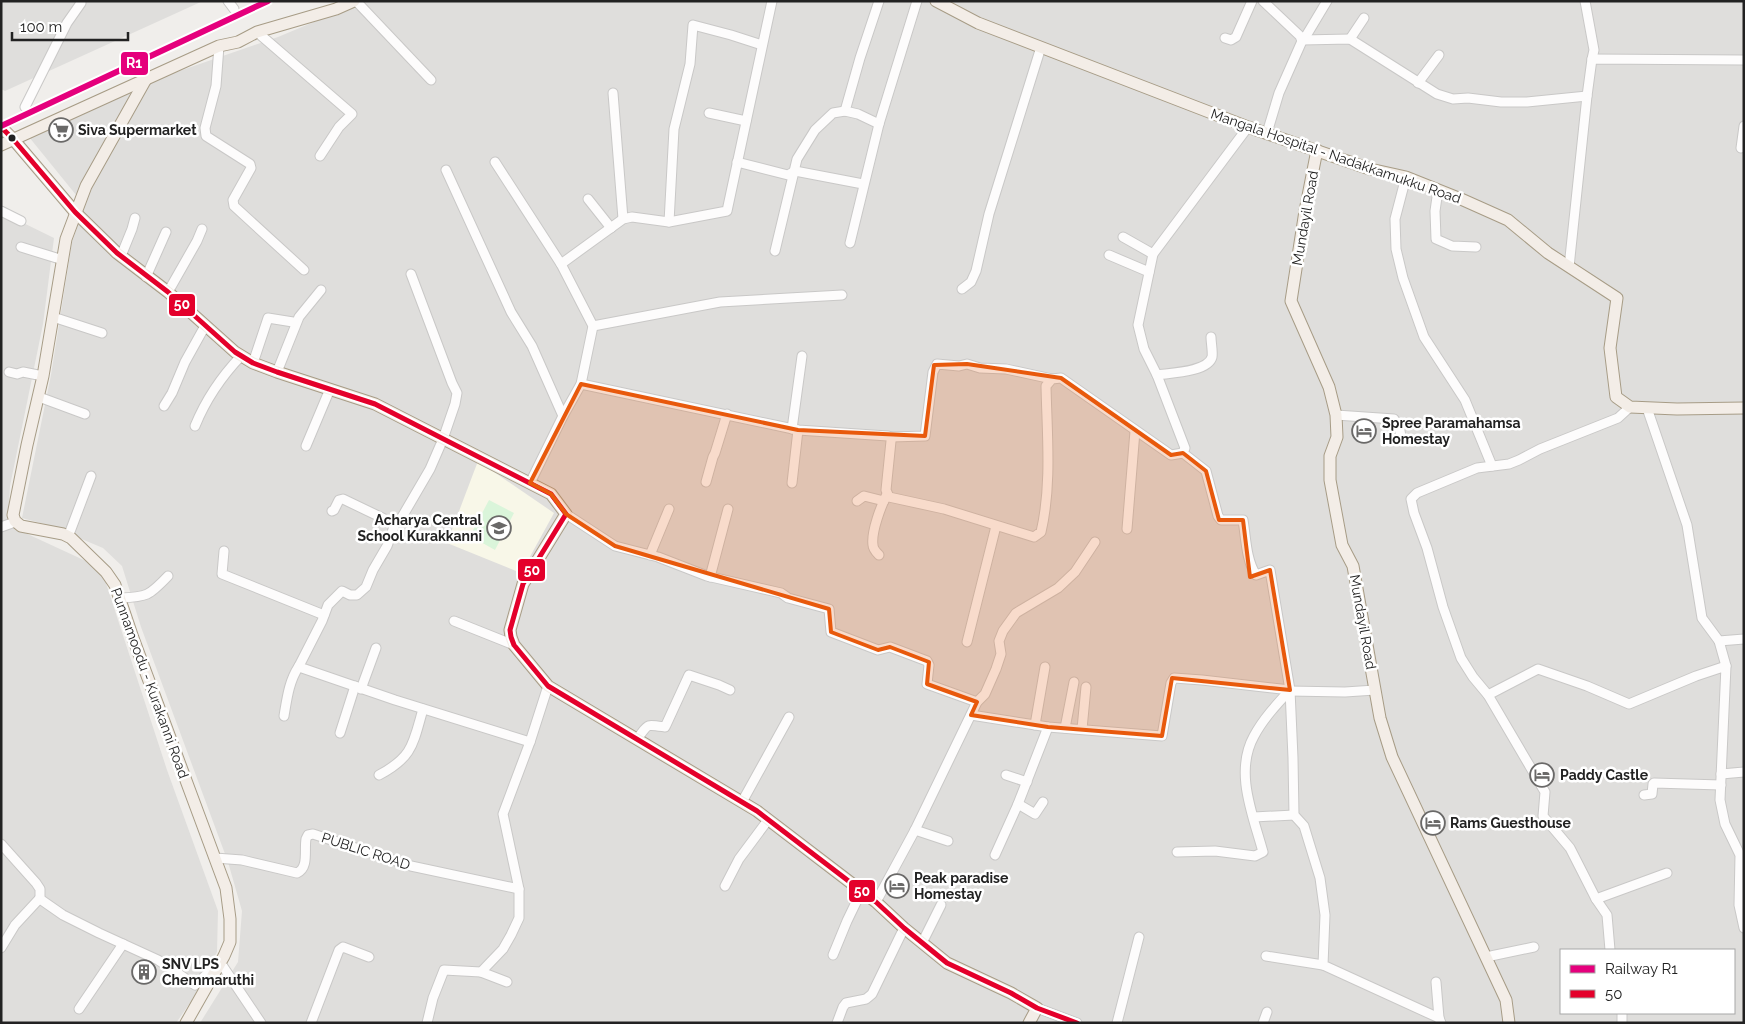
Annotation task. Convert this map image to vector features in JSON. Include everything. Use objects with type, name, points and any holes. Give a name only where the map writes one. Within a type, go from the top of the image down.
[{"type":"main road","points":[[1,145],[219,46],[238,42],[257,32],[336,10],[355,1]]},
{"type":"main road","name":"Mangala Hospital - Nadakkamukku Road","points":[[936,1],[978,23],[1248,127],[1370,169],[1406,177],[1508,220],[1569,268],[1617,298],[1610,348],[1616,397],[1630,407]]},
{"type":"main road","points":[[15,522],[13,515],[16,496],[39,397],[66,239],[86,186],[146,79]]},
{"type":"main road","points":[[1,127],[76,212],[121,256],[146,278],[168,292],[241,356],[253,363],[277,372],[375,404],[551,494],[566,514],[523,584],[510,630],[510,637],[514,645],[548,686],[742,802],[768,820],[876,902],[947,963],[1011,993],[1037,1008],[1029,1023]]},
{"type":"main road","name":"Mundayil Road","points":[[1318,150],[1305,211],[1292,301],[1329,387],[1336,415],[1337,437],[1330,456],[1330,480],[1342,545],[1353,566],[1380,718],[1392,757],[1506,1000],[1509,1023]]},
{"type":"main road","points":[[1630,407],[1744,408]]},
{"type":"main road","name":"Punnamoodu - Kurakanni Road","points":[[15,522],[21,526],[68,537],[106,572],[115,585],[132,638],[227,892],[230,942],[186,1023]]},
{"type":"street","points":[[25,106],[67,24],[81,4],[80,1]]},
{"type":"street","points":[[355,1],[431,80]]},
{"type":"street","points":[[561,264],[623,219],[632,217],[669,222],[727,211],[772,1]]},
{"type":"street","points":[[844,111],[879,1]]},
{"type":"street","points":[[850,243],[879,124],[917,1]]},
{"type":"street","points":[[1225,38],[1231,40],[1236,37],[1252,1]]},
{"type":"street","points":[[1263,1],[1302,40]]},
{"type":"street","points":[[1268,133],[1279,93],[1302,40],[1327,1]]},
{"type":"street","points":[[1569,268],[1586,96],[1594,50],[1585,1]]},
{"type":"street","points":[[1350,38],[1364,18]]},
{"type":"street","points":[[669,222],[674,129],[690,64],[693,25],[762,45]]},
{"type":"street","points":[[257,32],[352,114],[340,127],[320,156]]},
{"type":"street","points":[[1302,40],[1350,38],[1436,94],[1453,100],[1468,98],[1501,102],[1528,102],[1586,96]]},
{"type":"street","points":[[219,46],[216,86],[205,128],[206,136],[250,164],[251,168],[233,200],[234,206],[304,270]]},
{"type":"street","points":[[962,289],[971,282],[976,271],[989,214],[1040,47]]},
{"type":"street","points":[[1418,82],[1439,55]]},
{"type":"street","points":[[1592,59],[1744,60]]},
{"type":"street","points":[[613,93],[623,219]]},
{"type":"street","points":[[775,251],[797,159],[814,130],[833,113],[844,111],[858,114],[879,124]]},
{"type":"street","points":[[709,113],[746,121]]},
{"type":"street","points":[[1741,148],[1744,126]]},
{"type":"street","points":[[1183,453],[1185,448],[1157,375],[1144,349],[1138,325],[1153,254],[1248,127]]},
{"type":"street","points":[[495,162],[561,264],[593,326],[581,384],[530,483]]},
{"type":"street","points":[[737,162],[788,174],[795,171],[863,184]]},
{"type":"street","points":[[446,170],[512,312],[532,346],[563,416]]},
{"type":"street","points":[[1406,177],[1395,220],[1396,249],[1403,278],[1424,337],[1465,400],[1492,466]]},
{"type":"street","points":[[1438,190],[1435,211],[1436,239],[1452,246],[1476,247]]},
{"type":"street","points":[[588,199],[611,228]]},
{"type":"street","points":[[1,210],[21,221]]},
{"type":"street","points":[[121,256],[135,218]]},
{"type":"street","points":[[168,292],[202,229]]},
{"type":"street","points":[[146,278],[166,232]]},
{"type":"street","points":[[1123,237],[1153,254]]},
{"type":"street","points":[[21,247],[63,260]]},
{"type":"street","points":[[1109,255],[1150,272]]},
{"type":"street","points":[[284,716],[287,694],[294,673],[328,605],[342,590],[350,595],[357,595],[366,587],[395,524],[402,517],[430,469],[455,404],[457,393],[411,274]]},
{"type":"street","points":[[277,372],[299,317],[321,290]]},
{"type":"street","points":[[593,326],[720,302],[842,295]]},
{"type":"street","points":[[53,317],[102,333]]},
{"type":"street","points":[[253,363],[268,318],[292,322]]},
{"type":"street","points":[[164,406],[205,326]]},
{"type":"street","points":[[1157,375],[1198,369],[1207,364],[1212,358],[1211,337]]},
{"type":"street","points":[[195,426],[206,401],[220,379],[241,356]]},
{"type":"street","points":[[792,483],[802,356]]},
{"type":"street","points":[[581,384],[795,429],[878,434],[891,437],[925,436],[933,372],[937,364],[958,366],[967,364],[984,368],[1006,369],[1052,379],[1061,378],[1171,455],[1183,453],[1206,471],[1218,516],[1221,520],[1243,520],[1248,556],[1251,567],[1256,575],[1270,570],[1290,690],[1294,815],[1304,826],[1320,878],[1325,915],[1323,965]]},
{"type":"street","points":[[9,372],[17,374],[23,372],[43,376]]},
{"type":"street","points":[[857,501],[864,496],[889,497],[956,513],[1034,537],[1038,536],[1041,532],[1048,483],[1046,386],[1052,379]]},
{"type":"street","points":[[306,446],[330,389]]},
{"type":"street","points":[[39,397],[85,414]]},
{"type":"street","points":[[1610,949],[1607,916],[1596,899],[1570,848],[1543,816],[1545,792],[1488,695],[1473,677],[1461,658],[1443,607],[1428,548],[1414,513],[1411,499],[1417,493],[1477,468],[1509,464],[1519,460],[1540,449],[1618,418],[1630,407]]},
{"type":"street","points":[[1647,408],[1687,525],[1702,618],[1719,641],[1726,666],[1720,800],[1724,824],[1740,855],[1739,905],[1744,928]]},
{"type":"street","points":[[706,482],[728,414]]},
{"type":"street","points":[[1336,415],[1394,419],[1399,426],[1400,436]]},
{"type":"street","points":[[1127,529],[1135,431]]},
{"type":"street","points":[[879,555],[873,547],[873,543],[885,498],[891,437]]},
{"type":"street","points":[[68,537],[91,476]]},
{"type":"street","points":[[332,511],[339,500],[343,499],[395,524]]},
{"type":"street","points":[[650,555],[669,509]]},
{"type":"street","points":[[710,577],[728,509]]},
{"type":"street","points":[[566,514],[615,546],[650,555],[710,577],[781,593],[788,598],[829,610],[831,632],[878,650],[890,647],[927,662],[929,665],[927,684],[977,702]]},
{"type":"street","points":[[1,527],[15,522]]},
{"type":"street","points":[[967,642],[996,526]]},
{"type":"street","points":[[876,902],[915,830],[977,702],[985,694],[1001,654],[999,641],[1003,631],[1016,613],[1058,588],[1075,572],[1095,542]]},
{"type":"street","points":[[224,551],[222,574],[324,615]]},
{"type":"street","points":[[120,598],[146,596],[155,590],[168,576]]},
{"type":"street","points":[[454,621],[514,645]]},
{"type":"street","points":[[1719,641],[1744,639]]},
{"type":"street","points":[[340,733],[376,648]]},
{"type":"street","points":[[299,666],[358,688],[530,742]]},
{"type":"street","points":[[1035,725],[1045,666]]},
{"type":"street","points":[[1488,695],[1538,669],[1629,704],[1696,676],[1726,666]]},
{"type":"street","points":[[637,739],[648,725],[666,725],[689,675],[730,690]]},
{"type":"street","points":[[971,714],[1048,727],[1162,736],[1171,683],[1174,678],[1290,690],[1345,692],[1375,690]]},
{"type":"street","points":[[1065,728],[1074,682]]},
{"type":"street","points":[[481,972],[503,949],[516,926],[519,914],[519,889],[503,814],[530,742],[548,686]]},
{"type":"street","points":[[1082,729],[1086,687]]},
{"type":"street","points":[[1177,852],[1215,851],[1255,856],[1263,852],[1245,784],[1246,755],[1253,736],[1266,717],[1290,690]]},
{"type":"street","points":[[379,775],[398,764],[410,751],[423,709]]},
{"type":"street","points":[[742,802],[789,717]]},
{"type":"street","points":[[995,855],[1018,804],[1048,727]]},
{"type":"street","points":[[1721,774],[1744,772]]},
{"type":"street","points":[[1006,775],[1027,782]]},
{"type":"street","points":[[1644,795],[1652,794],[1654,783],[1721,785]]},
{"type":"street","points":[[1018,804],[1035,814],[1043,802]]},
{"type":"street","points":[[1254,817],[1294,815]]},
{"type":"street","points":[[724,886],[739,859],[768,820]]},
{"type":"street","points":[[915,830],[948,841]]},
{"type":"street","name":"PUBLIC ROAD","points":[[215,858],[242,860],[298,873],[305,866],[306,839],[308,835],[313,834],[411,866],[519,889]]},
{"type":"street","points":[[1,844],[40,889],[40,898],[15,926],[1,948]]},
{"type":"street","points":[[1596,899],[1667,873]]},
{"type":"street","points":[[834,955],[846,922],[861,892]]},
{"type":"street","points":[[40,898],[64,915],[158,960],[195,985],[220,962],[262,1023]]},
{"type":"street","points":[[922,943],[941,905]]},
{"type":"street","points":[[837,1023],[846,1002],[866,999],[872,994],[904,928]]},
{"type":"street","points":[[1117,1023],[1138,937]]},
{"type":"street","points":[[78,1009],[123,944]]},
{"type":"street","points":[[1486,957],[1534,947]]},
{"type":"street","points":[[310,1023],[338,950],[343,948],[369,957]]},
{"type":"street","points":[[1266,956],[1323,965],[1440,1020]]},
{"type":"street","points":[[427,1023],[433,998],[444,970],[481,972],[507,982]]},
{"type":"street","points":[[1436,982],[1440,1020]]},
{"type":"street","points":[[1037,1008],[1077,1023]]},
{"type":"street","points":[[1263,1023],[1267,1012]]},
{"type":"highlighted area","points":[[967,364],[1061,378],[1171,455],[1183,453],[1206,471],[1219,520],[1243,520],[1250,577],[1270,570],[1290,690],[1172,678],[1162,736],[1048,727],[971,715],[977,702],[927,684],[929,662],[890,647],[878,650],[831,632],[829,609],[615,546],[566,514],[551,494],[530,483],[581,384],[798,430],[925,436],[934,365]]},
{"type":"shaded area","points":[[1,1],[203,1],[5,91],[1,89]]},
{"type":"shaded area","points":[[364,1],[1744,1],[1744,1023],[200,1023],[238,962],[242,911],[228,862],[141,627],[122,566],[103,548],[48,525],[22,518],[51,375],[72,242],[85,206],[29,137],[165,76],[278,37]]},
{"type":"shaded area","points":[[1,212],[54,238],[43,324],[10,486],[8,525],[101,568],[167,770],[218,911],[217,952],[192,1000],[176,1023],[1,1023]]},
{"type":"shaded area","name":"Acharya Central School Kurakkanni","points":[[478,461],[554,513],[521,573],[447,543]]},
{"type":"green space","points":[[489,500],[514,513],[495,550],[470,536]]},
{"type":"rail line","name":"R1","points":[[1,126],[268,1]]},
{"type":"transit line","name":"50","points":[[1,127],[75,212],[117,253],[168,292],[235,352],[253,363],[277,372],[375,404],[551,494],[566,514],[523,584],[510,630],[514,645],[548,686],[757,811],[876,902],[947,963],[1011,993],[1037,1008],[1077,1023]]},
{"type":"place","name":"Siva Supermarket","points":[[61,130]]},
{"type":"place","name":"Spree Paramahamsa Homestay","points":[[1364,431]]},
{"type":"place","name":"Acharya Central School Kurakkanni","points":[[499,528]]},
{"type":"place","name":"Paddy Castle","points":[[1542,775]]},
{"type":"place","name":"Rams Guesthouse","points":[[1433,823]]},
{"type":"place","name":"Peak paradise Homestay","points":[[897,886]]},
{"type":"place","name":"SNV LPS Chemmaruthi","points":[[144,972]]}]
